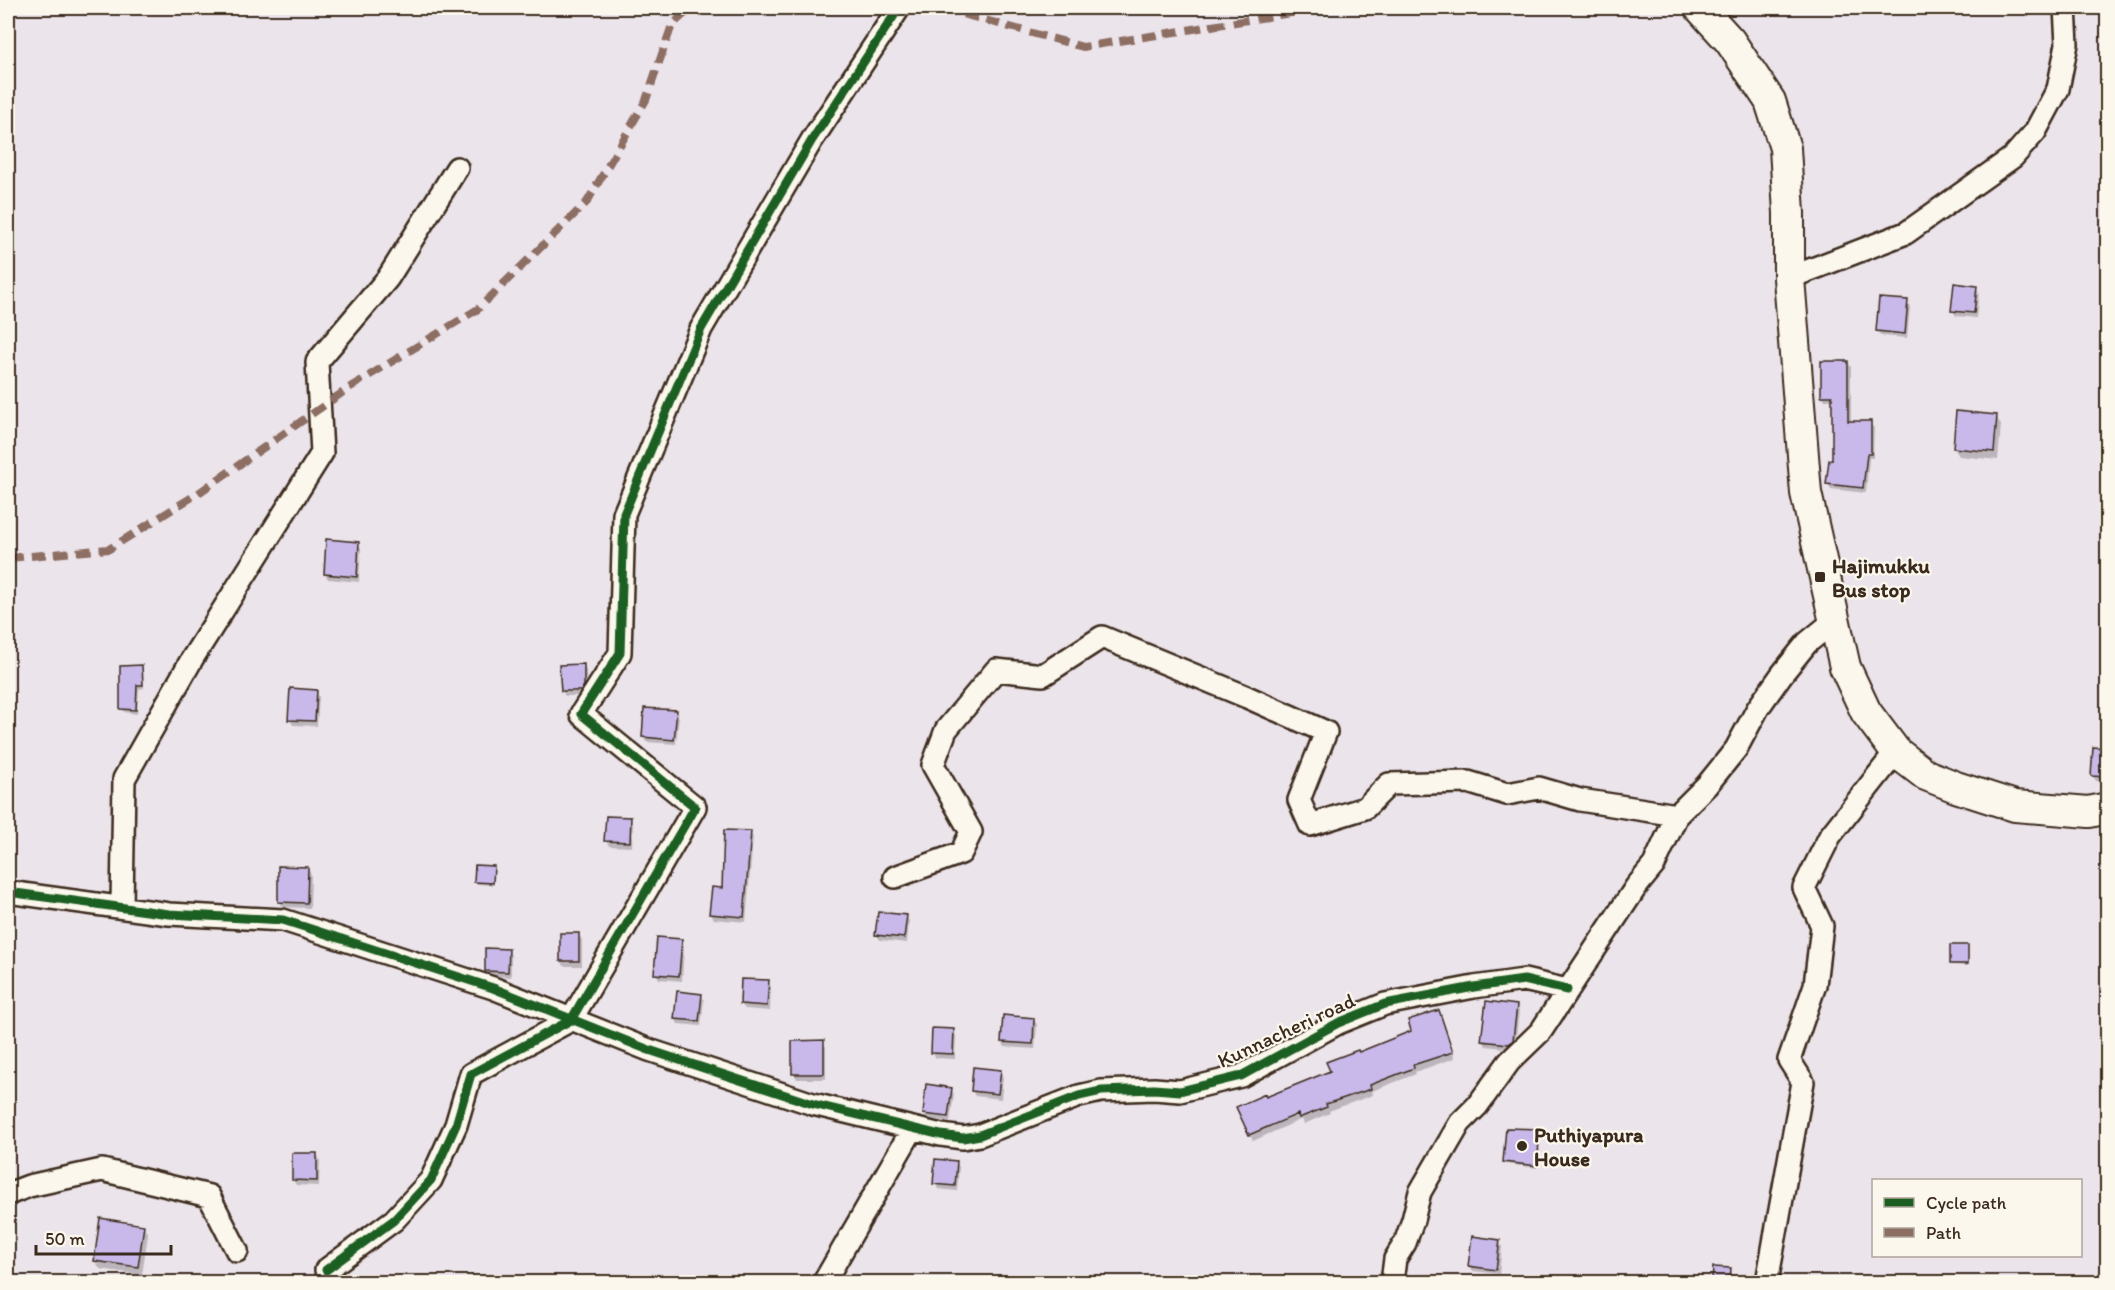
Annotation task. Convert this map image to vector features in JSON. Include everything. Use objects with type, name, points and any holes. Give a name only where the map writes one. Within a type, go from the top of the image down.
[{"type":"main road","points":[[1700,8],[1730,41],[1770,100],[1785,148],[1789,213],[1789,278],[1806,493],[1845,667],[1866,712],[1896,752],[1926,774],[1956,787],[2015,806],[2089,812],[2108,808]]},
{"type":"street","points":[[326,1270],[394,1220],[431,1180],[456,1125],[471,1074],[572,1020],[695,807],[581,714],[620,653],[624,514],[701,329],[812,140],[899,8]]},
{"type":"street","points":[[1789,278],[1906,233],[2013,157],[2036,132],[2058,89],[2067,44],[2065,8]]},
{"type":"street","points":[[122,907],[124,779],[192,658],[322,453],[317,362],[387,278],[457,168]]},
{"type":"street","points":[[1392,1282],[1395,1259],[1405,1243],[1420,1192],[1460,1123],[1478,1106],[1509,1062],[1541,1031],[1636,887],[1654,865],[1677,815],[1707,785],[1736,749],[1758,708],[1782,674],[1807,643],[1834,621]]},
{"type":"street","points":[[895,877],[961,854],[971,832],[933,765],[946,730],[996,670],[1043,675],[1102,637],[1326,732],[1299,800],[1310,825],[1365,808],[1389,784],[1468,782],[1507,794],[1539,788],[1580,800],[1677,815]]},
{"type":"street","points":[[1767,1282],[1803,1082],[1789,1060],[1815,985],[1822,926],[1804,888],[1830,836],[1896,752]]},
{"type":"street","name":"Kunnacheri road","points":[[8,892],[169,914],[283,920],[493,988],[649,1050],[813,1104],[941,1135],[963,1138],[980,1135],[1079,1096],[1101,1091],[1154,1089],[1180,1092],[1241,1076],[1338,1023],[1386,1004],[1524,980],[1567,990]]},
{"type":"street","points":[[824,1282],[913,1128]]},
{"type":"street","points":[[8,1194],[28,1186],[102,1170],[209,1196],[237,1251]]},
{"type":"building","points":[[1954,283],[1977,286],[1974,313],[1951,311]]},
{"type":"building","points":[[1879,298],[1908,300],[1905,334],[1876,331]]},
{"type":"building","points":[[1821,361],[1848,361],[1848,421],[1871,421],[1871,454],[1867,454],[1863,488],[1826,484],[1829,460],[1832,460],[1832,396],[1821,396]]},
{"type":"building","points":[[1956,411],[1997,415],[1994,452],[1953,448]]},
{"type":"building","points":[[326,539],[359,542],[357,577],[324,574]]},
{"type":"building","points":[[584,664],[584,685],[581,691],[561,691],[559,665]]},
{"type":"building","points":[[142,665],[143,685],[137,685],[136,710],[120,709],[120,666]]},
{"type":"building","points":[[290,688],[317,690],[315,721],[288,720]]},
{"type":"building","points":[[644,708],[677,710],[674,740],[642,737]]},
{"type":"building","points":[[2093,747],[2108,748],[2108,777],[2091,776]]},
{"type":"building","points":[[606,816],[631,817],[630,842],[604,841]]},
{"type":"building","points":[[724,830],[751,831],[744,917],[709,914],[712,887],[722,888]]},
{"type":"building","points":[[475,865],[494,866],[493,883],[474,882]]},
{"type":"building","points":[[278,866],[308,867],[307,903],[278,902]]},
{"type":"building","points":[[878,912],[907,915],[904,938],[875,935]]},
{"type":"building","points":[[560,933],[579,933],[579,961],[560,961]]},
{"type":"building","points":[[657,937],[682,939],[679,976],[654,974]]},
{"type":"building","points":[[1950,945],[1968,945],[1968,964],[1950,964]]},
{"type":"building","points":[[485,948],[509,949],[508,972],[485,971]]},
{"type":"building","points":[[741,979],[769,980],[767,1006],[740,1004]]},
{"type":"building","points":[[677,991],[702,994],[699,1021],[674,1019]]},
{"type":"building","points":[[1486,1001],[1517,1005],[1513,1040],[1509,1044],[1481,1041]]},
{"type":"building","points":[[1439,1010],[1453,1052],[1413,1065],[1414,1068],[1370,1085],[1371,1089],[1326,1104],[1327,1107],[1299,1118],[1298,1114],[1249,1135],[1236,1107],[1330,1071],[1326,1062],[1358,1050],[1359,1052],[1411,1031],[1408,1020]]},
{"type":"building","points":[[1003,1015],[1034,1018],[1033,1044],[1001,1042]]},
{"type":"building","points":[[932,1028],[954,1029],[953,1054],[931,1053]]},
{"type":"building","points":[[824,1040],[824,1074],[792,1074],[792,1041]]},
{"type":"building","points":[[973,1067],[1001,1070],[998,1094],[971,1091]]},
{"type":"building","points":[[926,1084],[952,1088],[948,1117],[923,1114]]},
{"type":"building","name":"Puthiyapura House","points":[[1506,1128],[1539,1129],[1538,1166],[1503,1162]]},
{"type":"building","points":[[292,1153],[317,1153],[317,1181],[292,1180]]},
{"type":"building","points":[[935,1159],[957,1161],[955,1186],[933,1184]]},
{"type":"building","points":[[100,1218],[144,1225],[138,1267],[94,1261]]},
{"type":"building","points":[[1472,1236],[1500,1240],[1496,1270],[1468,1266]]},
{"type":"building","points":[[1713,1267],[1731,1268],[1730,1282],[1712,1282]]},
{"type":"marked path","points":[[8,558],[109,549],[197,494],[352,386],[478,309],[587,202],[646,100],[672,25],[691,8]]},
{"type":"marked path","points":[[941,8],[1083,47],[1322,8]]},
{"type":"cycle path","points":[[326,1270],[394,1220],[431,1180],[456,1125],[471,1074],[571,1020],[695,807],[581,714],[620,653],[624,514],[701,329],[812,140],[899,8]]},
{"type":"cycle path","points":[[8,892],[169,914],[283,920],[493,988],[649,1050],[813,1104],[941,1135],[963,1138],[980,1135],[1079,1096],[1101,1091],[1154,1089],[1180,1091],[1241,1076],[1338,1023],[1385,1004],[1524,980],[1567,990]]},
{"type":"place","name":"Hajimukku Bus stop","points":[[1820,577]]},
{"type":"place","name":"Puthiyapura House","points":[[1522,1146]]}]
